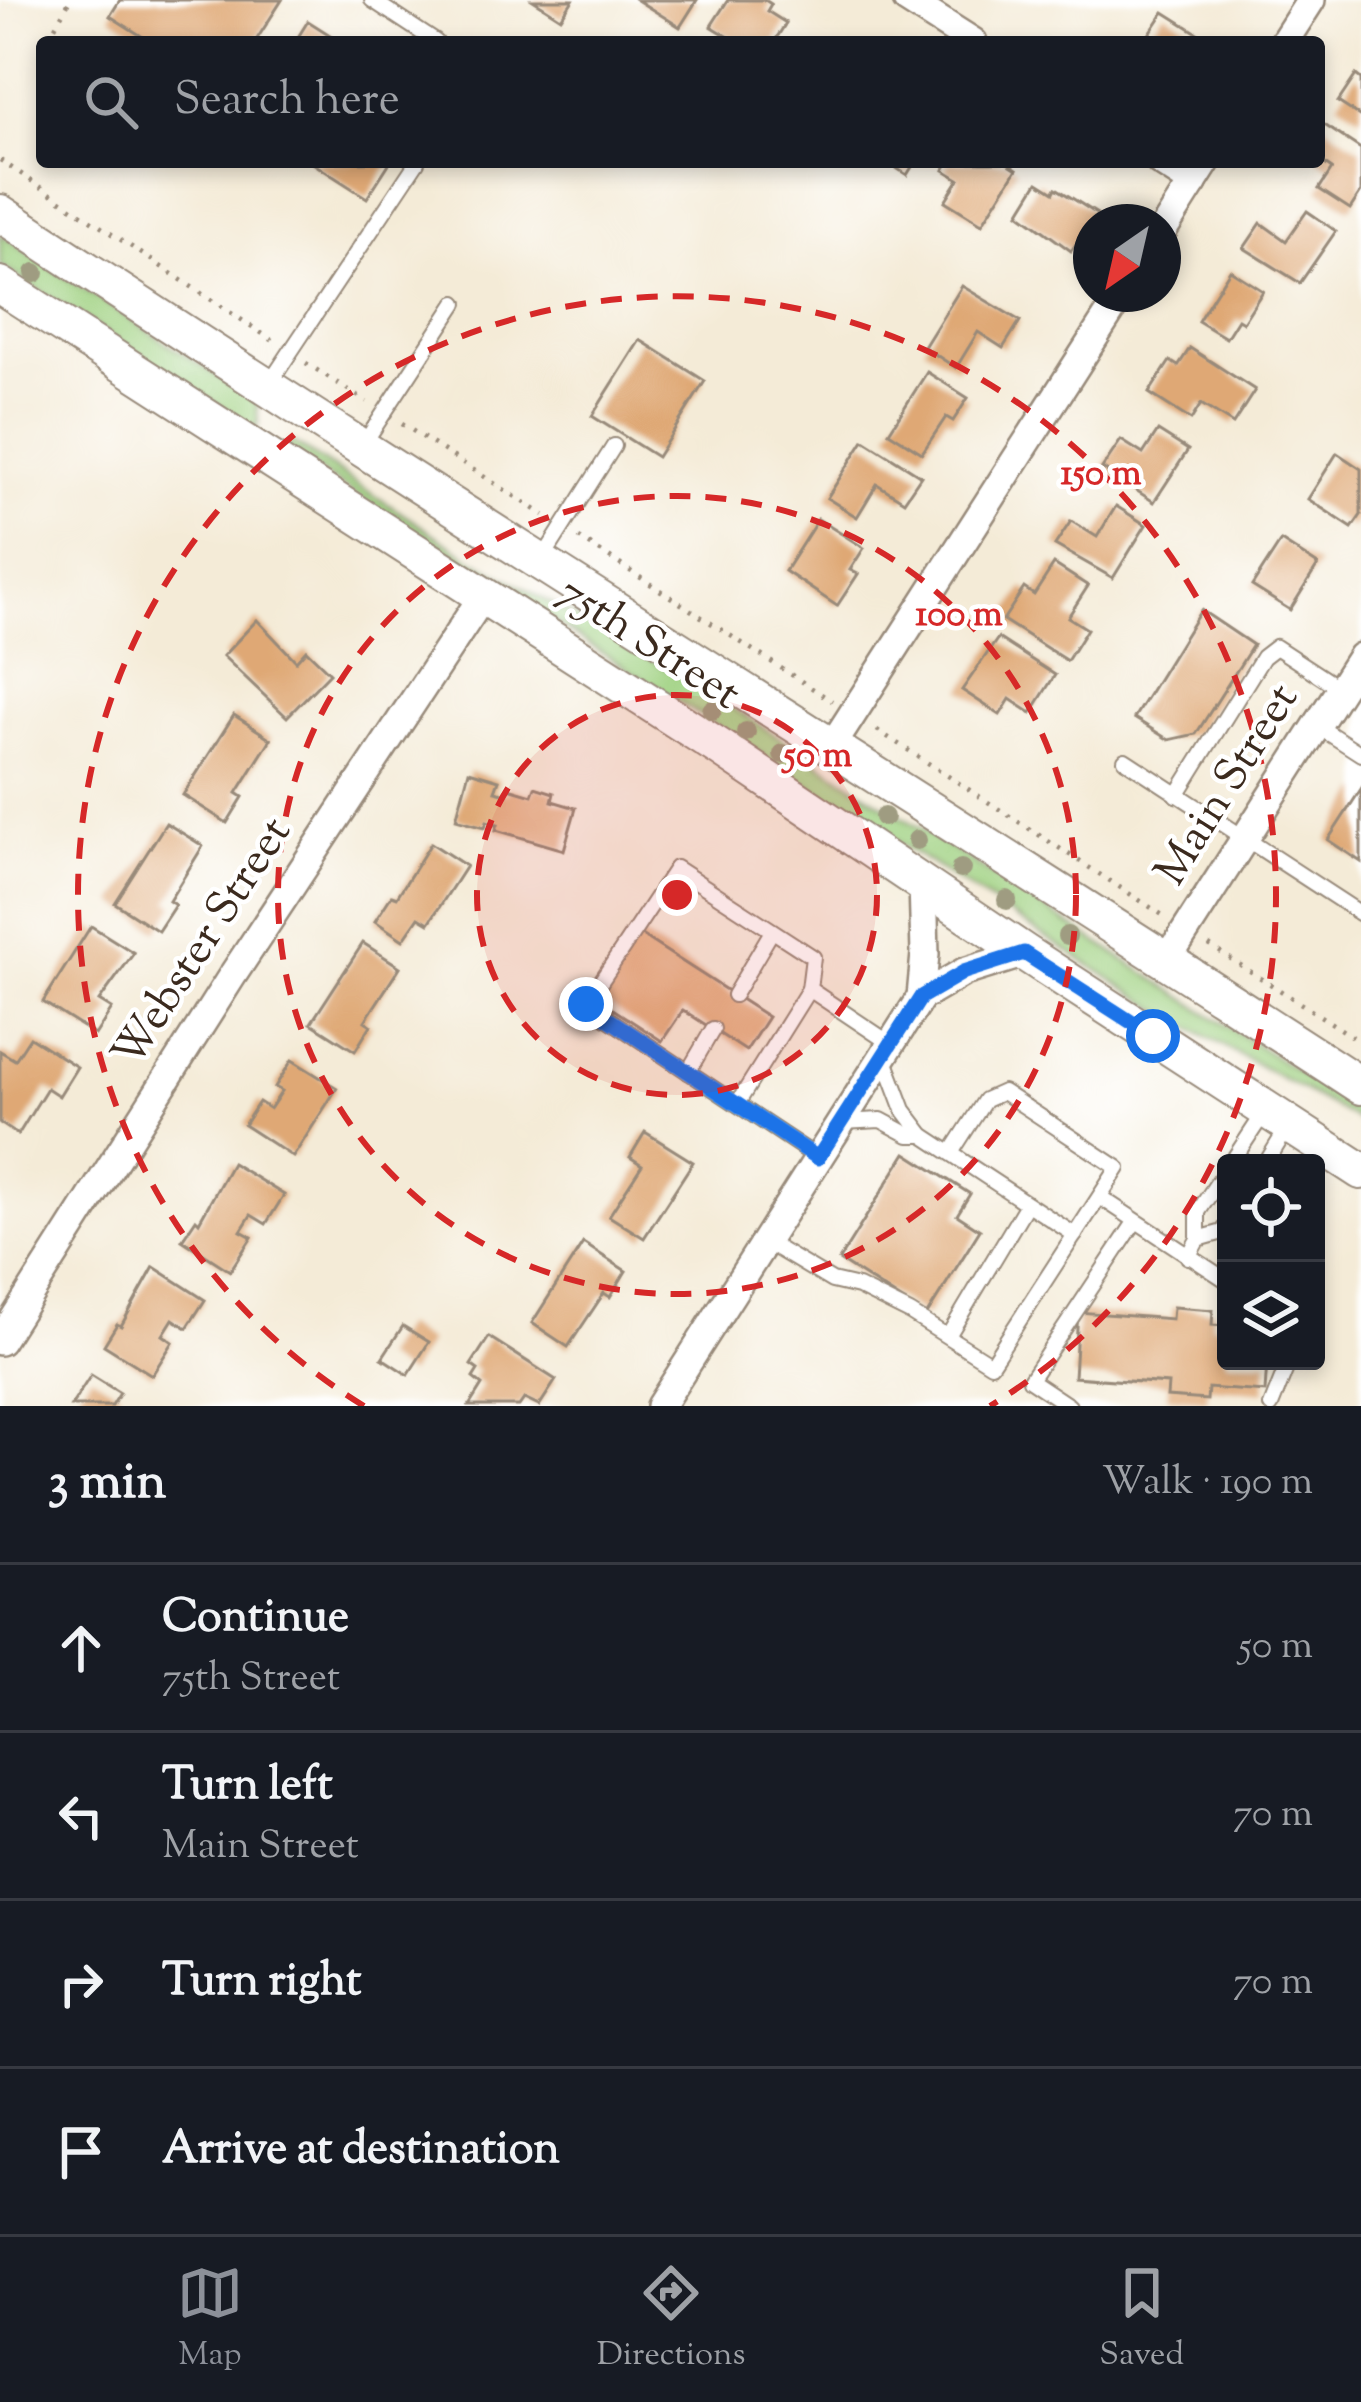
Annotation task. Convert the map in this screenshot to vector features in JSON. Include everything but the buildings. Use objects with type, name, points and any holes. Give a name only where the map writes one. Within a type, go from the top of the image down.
[{"type":"main road","name":"75th Street","points":[[0,213],[348,442],[1361,1086]]},
{"type":"main road","name":"75th Street","points":[[0,285],[1361,1171]]},
{"type":"main road","points":[[254,449],[268,431],[285,424],[311,425],[348,442]]},
{"type":"street","points":[[907,0],[964,36]]},
{"type":"street","points":[[1288,36],[1311,0]]},
{"type":"street","points":[[1180,204],[1200,172]]},
{"type":"street","points":[[832,746],[1110,312]]},
{"type":"street","name":"Webster Street","points":[[0,1341],[224,987],[483,596]]},
{"type":"street","name":"Main Street","points":[[1167,960],[1361,656]]},
{"type":"street","points":[[921,997],[923,882]]},
{"type":"street","points":[[660,1406],[921,997],[964,972],[1024,953]]},
{"type":"lane","points":[[372,0],[427,36]]},
{"type":"lane","points":[[266,388],[413,168]]},
{"type":"lane","points":[[348,442],[456,303]]},
{"type":"lane","points":[[540,563],[614,446]]},
{"type":"lane","points":[[1177,795],[1263,658],[1276,647],[1340,689]]},
{"type":"lane","points":[[1316,725],[1361,754]]},
{"type":"lane","points":[[1124,760],[1361,914]]},
{"type":"lane","points":[[737,1104],[808,988],[813,958],[676,868],[586,1004],[818,1158]]},
{"type":"lane","points":[[734,995],[772,931]]},
{"type":"lane","points":[[808,988],[887,1050],[897,1095],[922,1135],[1075,1235]]},
{"type":"lane","points":[[688,1072],[713,1029]]},
{"type":"lane","points":[[766,1241],[832,1281],[870,1292],[992,1364],[1118,1168],[1003,1092],[985,1100],[951,1153]]},
{"type":"lane","points":[[1268,1154],[1278,1118]]},
{"type":"lane","points":[[1241,1154],[1278,1118]]},
{"type":"lane","points":[[841,1122],[880,1120],[908,1135],[922,1135]]},
{"type":"lane","points":[[1188,1257],[1198,1240],[1198,1212],[1217,1184]]},
{"type":"lane","points":[[1100,1197],[1217,1275]]},
{"type":"lane","points":[[948,1336],[1028,1204]]},
{"type":"lane","points":[[1069,1406],[1030,1380],[1135,1222]]},
{"type":"lane","points":[[1198,1240],[1217,1234]]},
{"type":"lane","points":[[1271,1406],[1285,1370]]},
{"type":"path","points":[[50,36],[69,2]]},
{"type":"path","points":[[0,160],[265,336]]},
{"type":"path","points":[[312,367],[374,407]]},
{"type":"path","points":[[392,418],[539,512]]},
{"type":"path","points":[[584,542],[825,697]]},
{"type":"path","points":[[880,732],[1158,912]]},
{"type":"path","points":[[1222,953],[1361,1042]]},
{"type":"green space","points":[[0,234],[257,402],[258,425],[252,427],[0,265]]},
{"type":"green space","points":[[291,441],[470,558],[697,685],[1361,1112],[1361,1122],[1166,1014],[286,450]]},
{"type":"route","points":[[586,1004],[818,1158],[921,997],[964,972],[1024,953],[1153,1036]]}]
